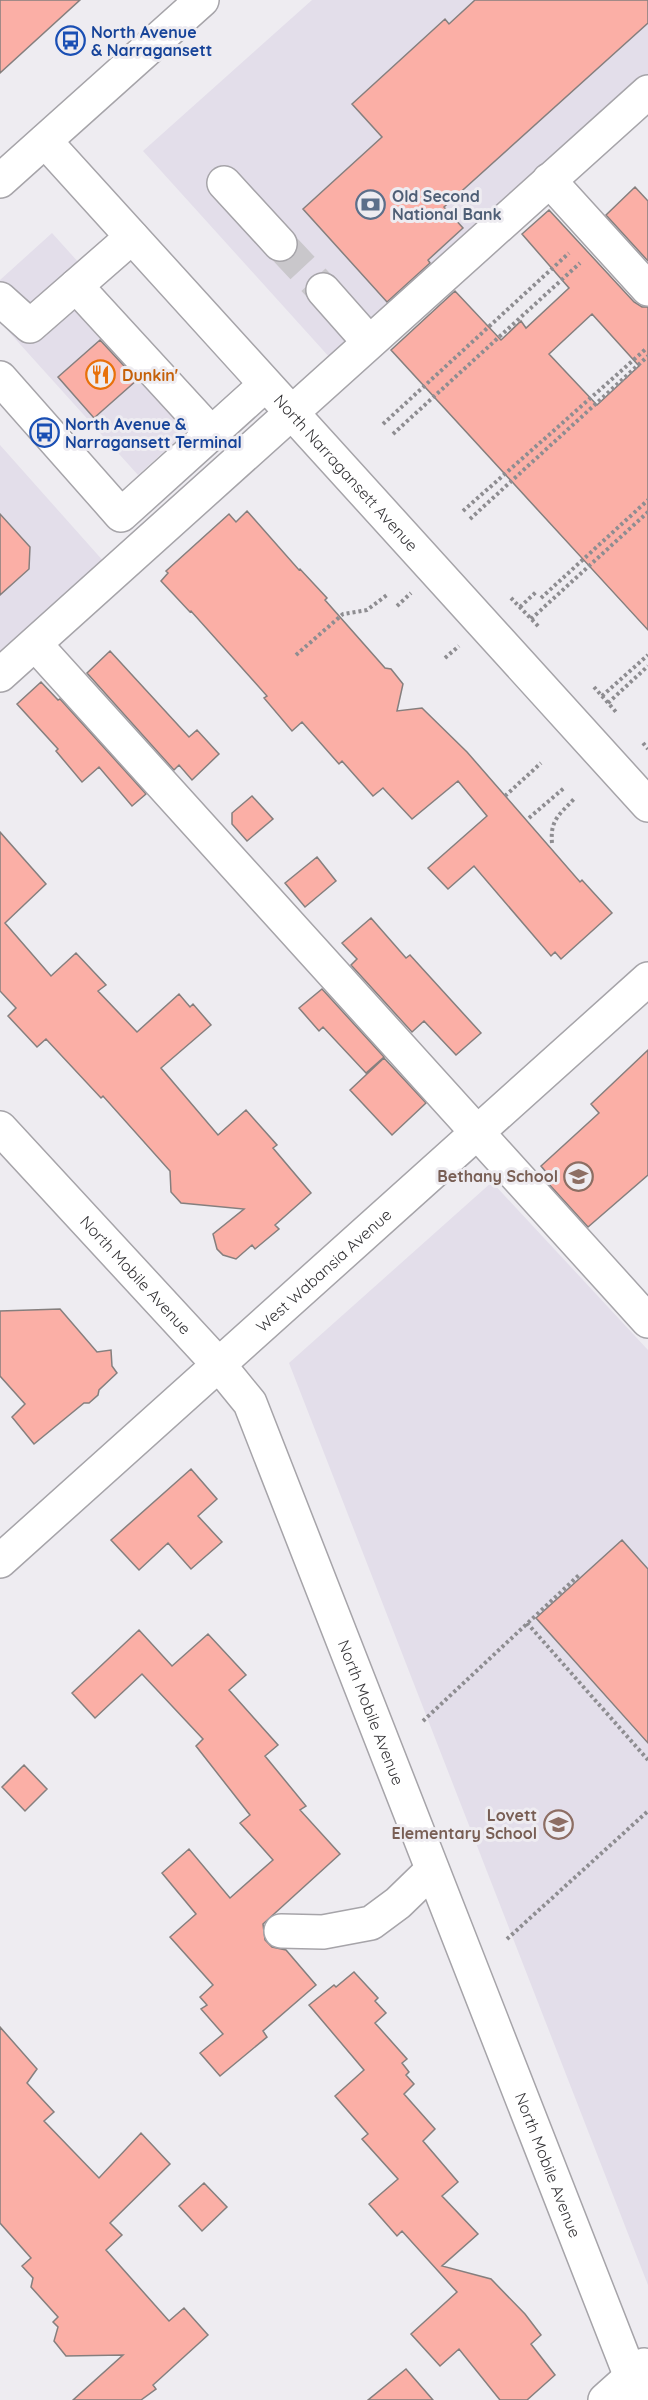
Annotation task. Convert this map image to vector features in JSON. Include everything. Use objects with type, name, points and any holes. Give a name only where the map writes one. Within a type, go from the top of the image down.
[{"type":"street","points":[[0,181],[202,0]]},
{"type":"street","points":[[0,675],[648,92]]},
{"type":"street","name":"North Narragansett Avenue","points":[[45,141],[648,805]]},
{"type":"street","points":[[549,180],[648,289]]},
{"type":"street","points":[[225,183],[280,244]]},
{"type":"street","points":[[0,299],[30,326],[132,237]]},
{"type":"street","points":[[76,286],[212,433]]},
{"type":"street","points":[[323,290],[369,342]]},
{"type":"street","points":[[0,378],[121,515],[265,385]]},
{"type":"street","points":[[35,644],[648,1321]]},
{"type":"street","name":"West Wabansia Avenue","points":[[0,1561],[648,979]]},
{"type":"street","name":"North Mobile Avenue","points":[[0,1128],[219,1365],[250,1403],[432,1870],[639,2380]]},
{"type":"street","points":[[281,1931],[323,1932],[371,1923],[398,1903],[432,1870]]},
{"type":"street","points":[[605,2400],[639,2380]]},
{"type":"path","points":[[384,423],[572,250]]},
{"type":"path","points":[[393,434],[582,261]]},
{"type":"path","points":[[463,512],[647,348]]},
{"type":"path","points":[[470,519],[648,356]]},
{"type":"path","points":[[541,598],[648,500]]},
{"type":"path","points":[[531,618],[648,512]]},
{"type":"path","points":[[397,606],[412,592]]},
{"type":"path","points":[[520,607],[537,592]]},
{"type":"path","points":[[296,655],[343,614],[367,610],[387,595]]},
{"type":"path","points":[[511,598],[540,628]]},
{"type":"path","points":[[445,658],[460,646]]},
{"type":"path","points":[[602,696],[648,655]]},
{"type":"path","points":[[608,703],[648,666]]},
{"type":"path","points":[[594,687],[616,712]]},
{"type":"path","points":[[643,743],[648,749]]},
{"type":"path","points":[[505,796],[541,763]]},
{"type":"path","points":[[529,818],[564,788]]},
{"type":"path","points":[[552,843],[551,829],[556,818],[574,799]]},
{"type":"path","points":[[423,1721],[579,1575]]},
{"type":"path","points":[[527,1623],[648,1760]]},
{"type":"path","points":[[507,1939],[648,1811]]},
{"type":"shaded area","points":[[312,0],[648,0],[648,77],[331,359],[143,151]]},
{"type":"shaded area","points":[[52,233],[211,409],[138,475],[0,322],[0,280]]},
{"type":"shaded area","points":[[0,445],[105,563],[0,658]]},
{"type":"shaded area","name":"Lovett Elementary School","points":[[492,1182],[648,1350],[648,2285],[289,1363]]},
{"type":"building","points":[[0,0],[80,0],[0,73]]},
{"type":"building","points":[[475,0],[648,0],[648,23],[444,207],[463,228],[428,260],[430,263],[387,302],[303,209],[382,137],[352,104],[445,19],[449,24]]},
{"type":"building","points":[[635,187],[648,201],[648,261],[606,215]]},
{"type":"building","points":[[549,210],[634,302],[642,307],[648,307],[648,630],[391,350],[455,291],[501,340],[521,321],[526,328],[569,288],[522,234]],"holes":[[[592,314],[639,366],[597,405],[549,354]]]},
{"type":"building","name":"Dunkin'","points":[[100,340],[137,380],[94,418],[58,377]]},
{"type":"building","points":[[247,511],[327,598],[325,600],[385,668],[391,669],[403,684],[397,711],[422,708],[467,752],[580,882],[582,880],[612,913],[561,959],[555,952],[551,956],[474,866],[448,889],[428,868],[487,816],[458,781],[412,819],[383,788],[373,796],[342,761],[339,764],[302,722],[292,731],[264,698],[267,696],[161,581],[168,573],[166,571],[229,514],[236,522]]},
{"type":"building","points":[[0,514],[30,547],[29,569],[0,595]]},
{"type":"building","points":[[110,651],[189,737],[197,730],[219,754],[192,780],[179,765],[174,770],[87,673]]},
{"type":"building","points":[[41,682],[58,700],[60,699],[146,794],[132,806],[99,767],[82,782],[56,751],[58,749],[17,704]]},
{"type":"building","points":[[252,796],[273,819],[247,841],[232,824],[232,813]]},
{"type":"building","points":[[0,832],[46,884],[5,923],[51,976],[76,953],[106,985],[98,991],[137,1032],[179,994],[190,1007],[193,1004],[211,1025],[161,1068],[218,1135],[246,1110],[277,1145],[273,1148],[311,1193],[275,1225],[279,1229],[255,1249],[252,1245],[236,1259],[223,1255],[217,1249],[213,1234],[244,1209],[181,1203],[171,1192],[170,1171],[103,1096],[101,1098],[46,1039],[37,1047],[8,1016],[16,1008],[0,991]]},
{"type":"building","points":[[317,857],[336,881],[305,907],[285,883]]},
{"type":"building","points":[[371,918],[406,958],[410,955],[481,1033],[456,1055],[424,1021],[412,1032],[351,965],[357,959],[342,943]]},
{"type":"building","points":[[322,989],[384,1057],[366,1073],[323,1027],[319,1031],[299,1008]]},
{"type":"building","points":[[648,1050],[648,1175],[588,1227],[547,1182],[551,1178],[541,1166],[599,1113],[591,1104]]},
{"type":"building","points":[[384,1058],[426,1103],[392,1135],[350,1090]]},
{"type":"building","points":[[60,1309],[97,1352],[111,1350],[112,1366],[117,1373],[89,1403],[84,1403],[34,1444],[12,1417],[25,1404],[0,1376],[0,1311]]},
{"type":"building","points":[[191,1469],[217,1499],[198,1516],[222,1542],[191,1569],[168,1543],[139,1570],[111,1540]]},
{"type":"building","points":[[622,1540],[648,1569],[648,1743],[536,1618]]},
{"type":"building","points":[[139,1630],[172,1666],[208,1634],[246,1675],[229,1690],[278,1745],[265,1756],[306,1806],[300,1810],[340,1854],[263,1924],[265,1940],[272,1947],[286,1950],[316,1985],[263,2031],[267,2037],[220,2076],[200,2053],[223,2034],[201,2009],[207,2005],[200,1997],[213,1985],[170,1937],[196,1914],[162,1873],[189,1849],[230,1898],[273,1860],[240,1823],[250,1815],[196,1746],[203,1739],[142,1674],[95,1718],[72,1693]]},
{"type":"building","points":[[24,1765],[47,1789],[25,1811],[2,1787]]},
{"type":"building","points":[[354,1972],[378,1998],[375,2001],[386,2013],[375,2023],[407,2059],[402,2063],[409,2072],[406,2075],[414,2084],[404,2094],[435,2129],[423,2141],[458,2182],[442,2196],[478,2234],[442,2266],[491,2279],[525,2314],[541,2335],[531,2344],[555,2375],[527,2400],[500,2400],[459,2349],[440,2366],[411,2334],[457,2292],[402,2231],[397,2236],[369,2204],[398,2179],[362,2139],[368,2134],[335,2096],[364,2070],[309,2005]]},
{"type":"building","points":[[0,2027],[37,2069],[27,2083],[54,2112],[44,2121],[99,2178],[141,2133],[170,2164],[110,2223],[122,2235],[106,2250],[169,2321],[184,2308],[208,2335],[153,2385],[156,2389],[141,2400],[73,2400],[123,2355],[66,2356],[54,2341],[58,2327],[53,2322],[58,2317],[31,2287],[33,2278],[22,2266],[31,2258],[0,2223]]},
{"type":"building","points":[[204,2183],[227,2207],[202,2231],[179,2206]]},
{"type":"building","points":[[406,2369],[433,2400],[368,2400]]},
{"type":"tunnel","points":[[280,244],[323,290]]},
{"type":"place","name":"North Avenue & Narragansett","points":[[70,41]]},
{"type":"place","name":"Old Second National Bank","points":[[371,205]]},
{"type":"place","name":"Dunkin'","points":[[101,375]]},
{"type":"place","name":"North Avenue & Narragansett Terminal","points":[[44,433]]},
{"type":"place","name":"Bethany School","points":[[579,1176]]},
{"type":"place","name":"Lovett Elementary School","points":[[558,1824]]}]
